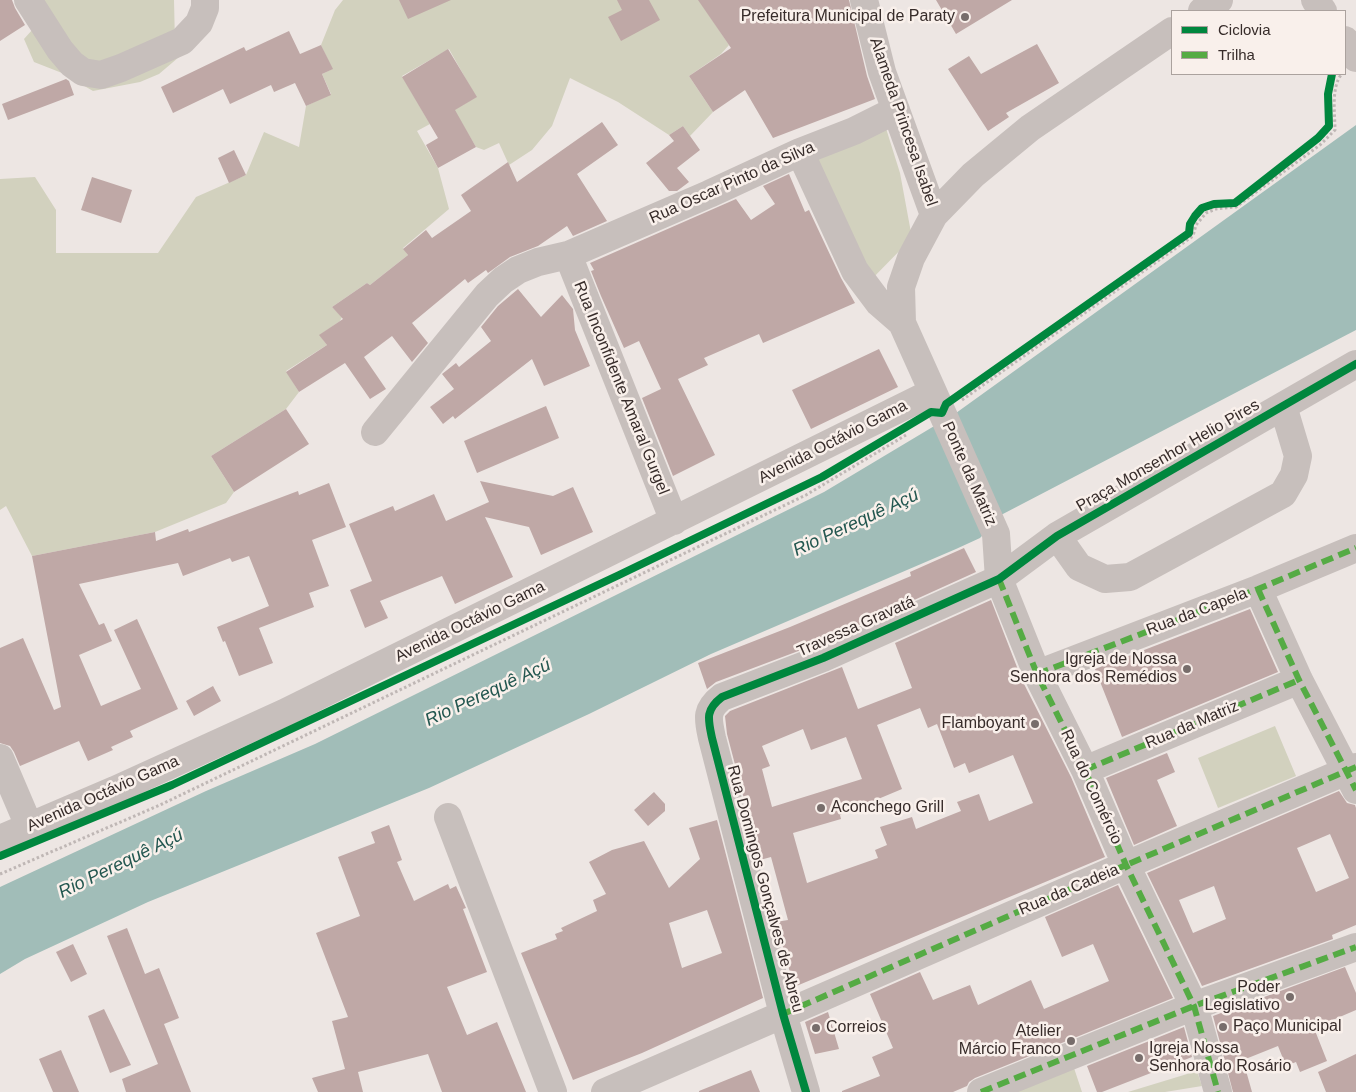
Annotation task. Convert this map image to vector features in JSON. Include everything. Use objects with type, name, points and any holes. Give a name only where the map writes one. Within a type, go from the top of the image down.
[{"type":"street","points":[[28,0],[60,50],[72,64],[83,72],[101,75],[182,41],[199,23],[205,0]]},
{"type":"street","name":"Alameda Princesa Isabel","points":[[864,0],[882,72],[934,214]]},
{"type":"street","points":[[1204,10],[1219,0]]},
{"type":"street","points":[[902,323],[901,287],[911,258],[934,214],[973,175],[1030,128],[1096,81],[1171,32]]},
{"type":"street","points":[[1346,42],[1356,58]]},
{"type":"street","name":"Rua Oscar Pinto da Silva","points":[[374,432],[461,326],[503,280],[518,270],[538,262],[568,255],[710,194],[800,152],[854,131],[896,110]]},
{"type":"street","points":[[800,152],[855,271],[879,303],[902,323]]},
{"type":"street","name":"Rua Inconfidente Amaral Gurgel","points":[[568,255],[674,521]]},
{"type":"street","name":"Ponte da Matriz","points":[[902,323],[996,534]]},
{"type":"street","name":"Praça Monsenhor Helio Pires","points":[[999,579],[1057,536],[1356,364]]},
{"type":"street","name":"Avenida Octávio Gama","points":[[0,839],[115,790],[284,713],[674,521],[938,402]]},
{"type":"street","points":[[1057,536],[1080,567],[1105,579],[1130,577],[1282,494],[1294,475],[1298,456],[1283,406]]},
{"type":"street","name":"Rua do Comércio","points":[[996,534],[999,579],[1037,674],[1085,770],[1126,865],[1194,1006],[1216,1092]]},
{"type":"street","name":"Rua da Capela","points":[[1037,674],[1258,589],[1356,548]]},
{"type":"street","name":"Travessa Gravatá","points":[[722,697],[823,658],[999,579]]},
{"type":"street","points":[[1258,589],[1299,680],[1353,776]]},
{"type":"street","name":"Rua da Matriz","points":[[1085,770],[1299,680]]},
{"type":"street","name":"Rua Domingos Gonçalves de Abreu","points":[[722,697],[710,710],[708,722],[783,1014],[806,1092]]},
{"type":"street","points":[[0,758],[29,826]]},
{"type":"street","name":"Rua da Cadeia","points":[[605,1092],[1126,865],[1353,776]]},
{"type":"street","points":[[448,817],[553,1092]]},
{"type":"street","points":[[982,1092],[1194,1006],[1356,947]]},
{"type":"path","points":[[938,402],[946,404],[1189,232],[1190,224],[1202,208],[1214,204],[1235,203],[1318,138],[1329,126],[1328,94],[1332,75]]},
{"type":"path","points":[[813,481],[906,427]]},
{"type":"green space","points":[[28,0],[174,0],[175,44],[179,57],[159,74],[140,82],[93,91],[62,73],[34,62],[24,39],[41,20]]},
{"type":"green space","points":[[343,0],[699,0],[729,45],[721,54],[689,76],[713,112],[690,136],[683,126],[669,135],[618,102],[570,78],[552,126],[532,150],[509,165],[499,143],[484,150],[476,147],[454,110],[476,97],[449,49],[402,76],[430,124],[417,131],[438,168],[449,209],[403,248],[408,255],[370,285],[367,283],[332,307],[342,317],[340,321],[320,335],[327,345],[286,371],[299,392],[286,409],[211,456],[234,492],[226,503],[155,532],[32,556],[6,506],[0,510],[0,179],[35,177],[56,210],[56,253],[158,253],[196,197],[246,175],[264,132],[299,147],[306,106],[331,94],[322,74],[332,69],[321,45],[335,10]]},
{"type":"green space","points":[[884,122],[900,173],[912,238],[868,283],[815,163],[818,157]]},
{"type":"green space","points":[[1275,726],[1296,776],[1218,808],[1198,758]]},
{"type":"green space","points":[[1072,1062],[1082,1092],[1000,1092]]},
{"type":"green space","points":[[1197,1071],[1202,1086],[1165,1092],[1128,1092]]},
{"type":"water","name":"Rio Perequê Açú","points":[[1356,125],[1356,330],[1001,515],[980,538],[711,654],[589,714],[429,788],[148,902],[25,959],[0,974],[0,887],[206,791],[315,744],[824,492],[956,413]]},
{"type":"building","points":[[0,0],[12,0],[25,25],[0,41]]},
{"type":"building","points":[[399,0],[451,0],[408,19]]},
{"type":"building","points":[[617,0],[649,0],[660,20],[621,41],[608,17],[622,10]]},
{"type":"building","points":[[698,0],[849,0],[867,76],[875,99],[773,138],[745,90],[713,112],[689,76],[731,48]]},
{"type":"building","name":"Prefeitura Municipal de Paraty","points":[[936,0],[1012,0],[956,34]]},
{"type":"building","points":[[289,31],[300,54],[321,45],[333,69],[322,74],[331,95],[306,106],[295,83],[274,92],[271,85],[230,104],[223,89],[173,113],[161,87],[244,47],[246,51]]},
{"type":"building","points":[[1037,44],[1059,83],[1006,113],[1009,117],[988,131],[948,69],[969,56],[981,74]]},
{"type":"building","points":[[448,49],[477,97],[455,110],[476,147],[438,168],[426,145],[438,138],[402,77]]},
{"type":"building","points":[[66,79],[69,81],[74,95],[8,120],[2,104]]},
{"type":"building","points":[[602,122],[618,145],[577,174],[607,221],[573,236],[567,226],[538,246],[510,257],[488,273],[486,270],[468,283],[465,279],[412,323],[428,343],[412,362],[392,336],[364,357],[386,389],[370,399],[345,363],[299,392],[286,372],[327,345],[319,335],[343,319],[332,307],[367,283],[370,285],[408,255],[403,249],[426,230],[432,238],[471,211],[461,195],[508,162],[517,182]]},
{"type":"building","points":[[683,126],[700,150],[677,168],[689,182],[677,191],[669,191],[646,163],[674,141],[669,135]]},
{"type":"building","points":[[234,150],[246,175],[229,183],[218,158]]},
{"type":"building","points":[[789,174],[805,212],[809,210],[855,303],[763,343],[759,334],[704,358],[708,365],[678,379],[715,455],[673,476],[642,398],[661,389],[639,341],[624,348],[591,271],[594,270],[590,263],[736,199],[751,220],[775,204],[763,186]]},
{"type":"building","points":[[92,177],[132,190],[121,223],[81,210]]},
{"type":"building","points":[[518,289],[541,317],[562,295],[573,309],[575,330],[590,366],[544,386],[532,359],[455,419],[453,416],[443,424],[430,407],[454,389],[442,374],[456,363],[459,367],[491,341],[481,327],[498,306]]},
{"type":"building","points":[[879,349],[898,387],[811,429],[792,390]]},
{"type":"building","points":[[546,406],[559,438],[477,473],[464,441]]},
{"type":"building","points":[[286,409],[309,444],[234,492],[211,456]]},
{"type":"building","points":[[480,481],[553,496],[573,487],[593,532],[541,555],[529,527],[485,517],[513,577],[455,604],[442,576],[380,601],[388,618],[365,628],[350,590],[372,581],[349,524],[393,506],[395,511],[434,494],[446,521],[489,502]]},
{"type":"building","points":[[329,483],[346,527],[312,540],[329,586],[309,593],[314,607],[259,628],[273,663],[239,676],[225,641],[223,642],[217,627],[269,606],[249,556],[232,562],[230,558],[183,576],[178,563],[79,584],[99,625],[104,623],[112,641],[79,655],[101,706],[141,689],[114,630],[137,619],[178,709],[130,731],[133,737],[111,747],[113,750],[88,761],[79,741],[20,766],[10,746],[0,743],[0,648],[23,638],[54,710],[61,707],[32,556],[155,532],[156,541],[188,529],[189,532],[298,491],[299,495]]},
{"type":"building","points":[[964,548],[976,572],[817,644],[716,682],[707,689],[698,663],[911,576],[910,572]]},
{"type":"building","points":[[991,600],[1022,680],[1071,777],[1105,857],[794,987],[776,922],[788,920],[771,857],[760,860],[727,734],[725,716],[730,711],[842,667],[858,709],[912,688],[895,643]],"holes":[[[920,708],[928,728],[937,724],[954,768],[965,763],[969,773],[1013,755],[1033,803],[989,821],[979,794],[957,802],[961,811],[916,829],[912,817],[880,827],[887,845],[875,850],[878,858],[807,883],[793,833],[841,819],[840,815],[902,789],[877,725]],[[803,729],[811,750],[846,737],[862,779],[772,807],[762,769],[770,766],[762,746]]]},
{"type":"building","name":"Igreja de Nossa Senhora dos Remédios","points":[[1250,609],[1278,672],[1122,737],[1095,669]]},
{"type":"building","points":[[213,686],[221,701],[194,716],[186,701]]},
{"type":"building","points":[[1167,753],[1175,772],[1157,780],[1177,826],[1134,845],[1106,778]]},
{"type":"building","points":[[1339,791],[1347,803],[1355,805],[1356,808],[1356,925],[1332,935],[1333,939],[1202,986],[1147,873]],"holes":[[[1330,834],[1349,878],[1316,892],[1297,848]],[[1214,886],[1226,919],[1193,933],[1179,900]]]},
{"type":"building","points":[[654,792],[665,804],[665,811],[648,826],[634,810]]},
{"type":"building","points":[[717,820],[763,998],[642,1053],[573,1080],[521,953],[557,939],[555,934],[563,931],[561,928],[597,911],[593,900],[606,894],[589,862],[612,850],[644,841],[669,888],[700,859],[689,828]],"holes":[[[707,910],[722,953],[682,968],[669,923]]]},
{"type":"building","points":[[389,825],[402,860],[397,862],[414,901],[448,884],[450,889],[456,886],[466,908],[463,909],[487,972],[447,987],[467,1035],[497,1022],[526,1092],[442,1092],[428,1054],[358,1072],[363,1092],[318,1092],[312,1078],[345,1069],[332,1021],[348,1017],[316,933],[360,916],[338,857],[375,843],[371,832]]},
{"type":"building","points":[[1118,885],[1173,998],[975,1078],[967,1086],[953,1092],[842,1092],[880,1076],[872,1057],[893,1048],[870,994],[920,972],[933,1000],[970,985],[978,1005],[1031,980],[1044,1009],[1109,981],[1093,944],[1062,957],[1045,917]]},
{"type":"building","points":[[127,928],[145,974],[159,968],[179,1018],[164,1024],[191,1092],[126,1092],[122,1079],[158,1064],[107,936]]},
{"type":"building","points":[[73,944],[87,974],[71,982],[56,952]]},
{"type":"building","points":[[1345,967],[1356,993],[1356,1010],[1314,1028],[1327,1061],[1300,1072],[1296,1062],[1286,1066],[1278,1046],[1243,1060],[1252,1092],[1233,1092],[1213,1016]]},
{"type":"building","points":[[104,1009],[131,1065],[110,1073],[88,1016]]},
{"type":"building","points":[[828,1012],[839,1049],[815,1054],[805,1022]]},
{"type":"building","name":"Igreja Nossa Senhora do Rosário","points":[[1184,1027],[1192,1057],[1102,1092],[1097,1092],[1087,1066]]},
{"type":"building","points":[[61,1050],[79,1092],[53,1092],[39,1059]]},
{"type":"building","points":[[1356,1054],[1356,1092],[1326,1092],[1318,1072]]},
{"type":"building","points":[[751,1070],[760,1092],[699,1092],[699,1091]]},
{"type":"marked path","points":[[1037,674],[1258,589],[1356,548]]},
{"type":"marked path","points":[[999,579],[1037,674],[1085,770],[1126,865],[1194,1006],[1218,1092]]},
{"type":"marked path","points":[[1258,589],[1299,680],[1356,790]]},
{"type":"marked path","points":[[1085,770],[1299,680]]},
{"type":"marked path","points":[[783,1014],[1356,767]]},
{"type":"marked path","points":[[981,1092],[1194,1006],[1356,947]]},
{"type":"cycle path","points":[[0,856],[172,785],[619,575],[822,477],[931,412],[942,413],[946,404],[1189,233],[1190,224],[1202,208],[1214,204],[1235,203],[1318,138],[1329,126],[1328,94],[1332,75]]},
{"type":"cycle path","points":[[806,1092],[783,1014],[712,738],[709,715],[713,706],[722,697],[823,658],[999,579],[1057,536],[1356,364]]},
{"type":"place","name":"Prefeitura Municipal de Paraty","points":[[965,17]]},
{"type":"place","name":"Igreja de Nossa Senhora dos Remédios","points":[[1187,669]]},
{"type":"place","name":"Flamboyant","points":[[1035,724]]},
{"type":"place","name":"Aconchego Grill","points":[[821,808]]},
{"type":"place","name":"Poder Legislativo","points":[[1290,997]]},
{"type":"place","name":"Paço Municipal","points":[[1223,1027]]},
{"type":"place","name":"Correios","points":[[816,1028]]},
{"type":"place","name":"Atelier Márcio Franco","points":[[1071,1041]]},
{"type":"place","name":"Igreja Nossa Senhora do Rosário","points":[[1139,1058]]}]
